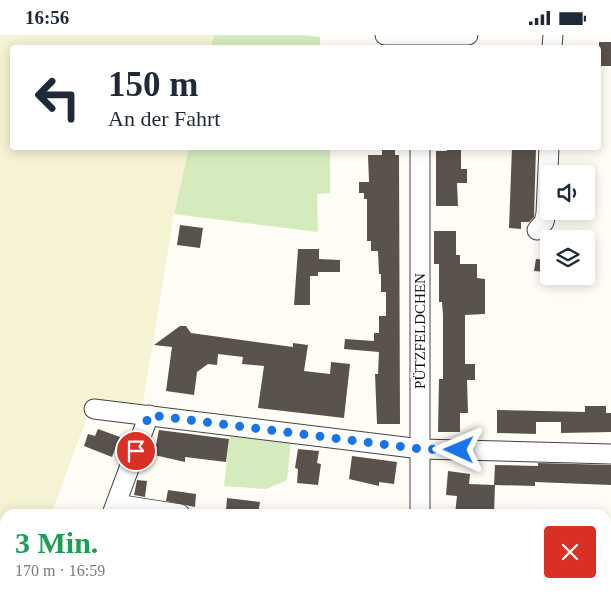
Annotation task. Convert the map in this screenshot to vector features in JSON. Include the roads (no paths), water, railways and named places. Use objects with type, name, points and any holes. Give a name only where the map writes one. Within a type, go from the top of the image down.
[{"type":"street","points":[[385,35],[419,42],[468,35]]},
{"type":"street","name":"PÜTZFELDCHEN","points":[[420,150],[420,509]]},
{"type":"street","points":[[537,230],[544,222],[546,213],[548,150]]},
{"type":"street","points":[[94,409],[421,449],[611,454]]},
{"type":"street","points":[[114,509],[149,415]]}]
